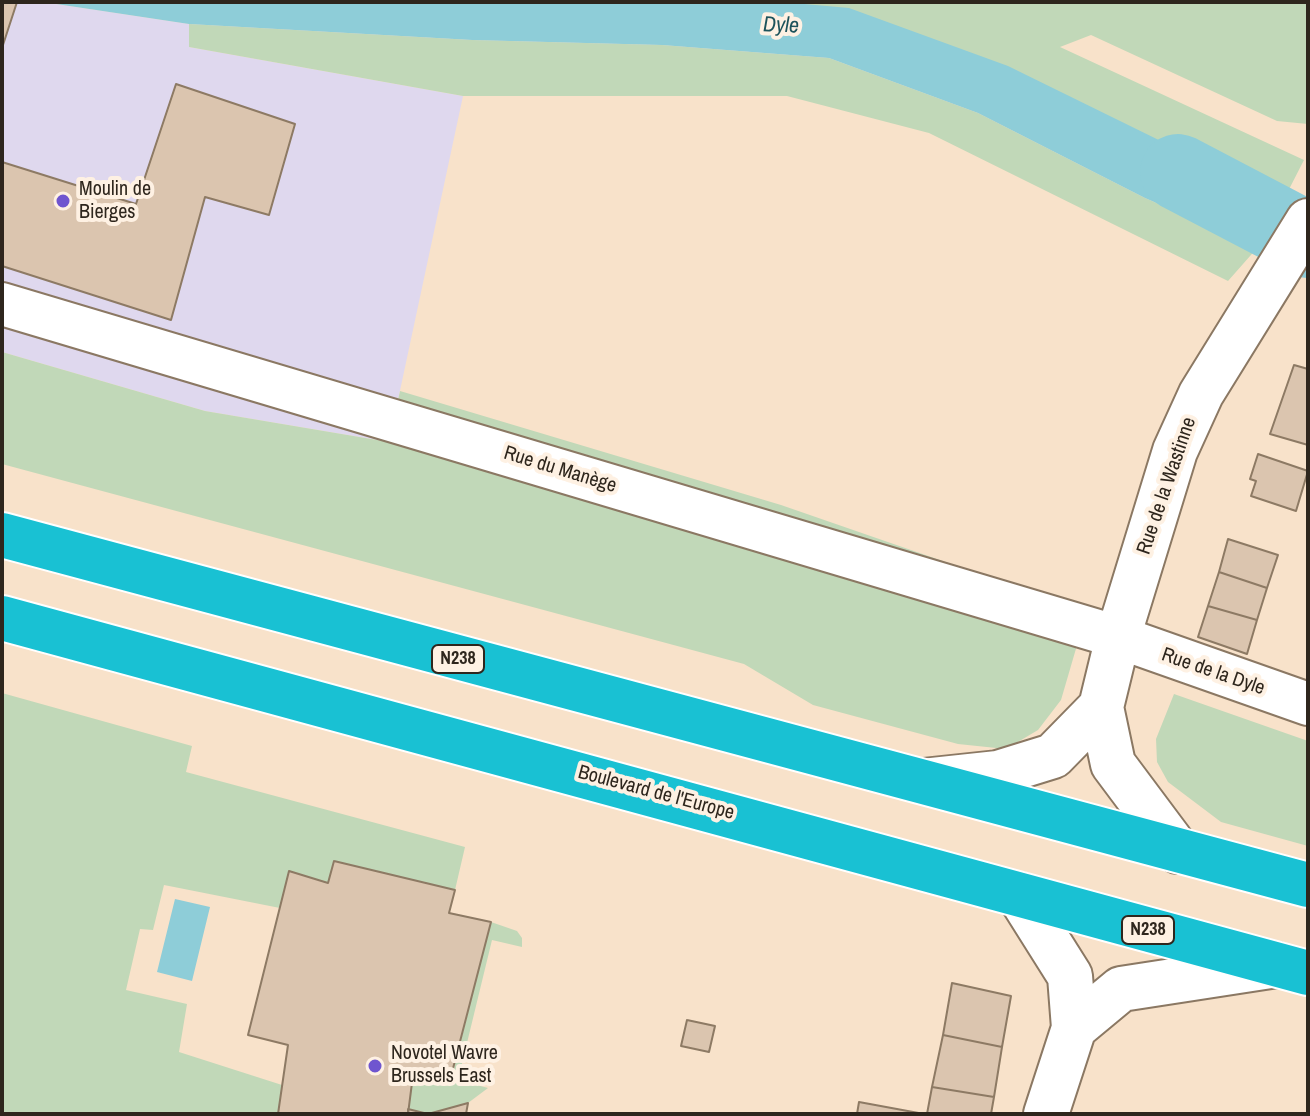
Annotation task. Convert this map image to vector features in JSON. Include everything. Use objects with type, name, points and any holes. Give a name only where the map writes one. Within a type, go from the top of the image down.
[{"type":"highway","name":"N238","points":[[2,535],[914,782],[1308,885]]},
{"type":"highway","name":"Boulevard de l'Europe","points":[[2,618],[1292,969]]},
{"type":"street","name":"Rue de la Wastinne","points":[[1178,851],[1113,764],[1101,707],[1118,637],[1175,451],[1201,394],[1308,221]]},
{"type":"street","name":"Rue du Manège","points":[[2,304],[1118,637]]},
{"type":"street","name":"Rue de la Dyle","points":[[1118,637],[1308,704]]},
{"type":"street","points":[[914,782],[998,773],[1053,756],[1101,707]]},
{"type":"street","points":[[1019,895],[1070,976],[1074,1028],[1046,1114]]},
{"type":"street","points":[[1074,1028],[1121,989],[1292,969]]},
{"type":"shaded area","points":[[2,2],[43,2],[189,24],[189,47],[463,96],[389,442],[205,411],[2,352]]},
{"type":"green space","points":[[782,2],[1308,2],[1308,124],[1277,121],[1091,35],[1060,47],[1304,160],[1283,201],[1199,158]]},
{"type":"green space","points":[[189,24],[472,40],[662,45],[829,58],[978,113],[1145,198],[1258,247],[1228,281],[929,133],[787,96],[463,96],[189,47]]},
{"type":"green space","points":[[2,352],[205,411],[389,442],[400,391],[781,505],[1087,611],[1061,700],[1038,730],[1006,749],[958,744],[813,705],[744,664],[2,464]]},
{"type":"green space","points":[[2,693],[192,746],[186,772],[465,847],[455,890],[334,861],[328,883],[280,908],[164,885],[153,930],[140,929],[126,990],[187,1004],[179,1052],[282,1085],[278,1114],[2,1113]]},
{"type":"green space","points":[[1174,694],[1308,741],[1308,846],[1221,822],[1168,782],[1157,762],[1156,739]]},
{"type":"green space","points":[[491,922],[517,931],[522,938],[522,947],[492,940],[458,1080],[488,1088],[468,1103],[428,1114],[409,1109],[413,1075],[450,1084]]},
{"type":"water","points":[[43,2],[782,2],[849,8],[1008,66],[1283,201],[1258,247],[1145,198],[978,113],[829,58],[662,45],[472,40],[189,24]]},
{"type":"water","points":[[175,899],[210,907],[192,981],[157,972]]},
{"type":"building","points":[[2,2],[17,2],[2,48]]},
{"type":"building","name":"Moulin de Bierges","points":[[176,84],[295,124],[269,215],[205,197],[171,320],[2,266],[2,162],[136,204]]},
{"type":"building","points":[[1294,365],[1308,369],[1308,445],[1270,434]]},
{"type":"building","points":[[1258,454],[1308,471],[1296,511],[1251,496],[1256,481],[1250,479]]},
{"type":"building","points":[[1228,539],[1278,555],[1267,588],[1219,572]]},
{"type":"building","points":[[1219,572],[1267,588],[1257,620],[1208,606]]},
{"type":"building","points":[[1208,606],[1257,620],[1247,654],[1198,637]]},
{"type":"building","points":[[334,861],[455,890],[449,913],[491,922],[449,1084],[413,1075],[408,1114],[278,1114],[288,1045],[248,1035],[289,871],[328,883]]},
{"type":"building","points":[[952,983],[1011,996],[1002,1047],[943,1035]]},
{"type":"building","points":[[687,1020],[715,1026],[709,1052],[681,1046]]},
{"type":"building","points":[[943,1035],[1002,1047],[994,1097],[932,1087]]},
{"type":"building","points":[[932,1087],[994,1097],[991,1114],[927,1114]]},
{"type":"building","points":[[859,1102],[924,1114],[857,1114]]},
{"type":"building","points":[[468,1103],[466,1114],[428,1114]]},
{"type":"building","points":[[408,1109],[428,1114],[408,1114]]},
{"type":"waterway","name":"Dyle","points":[[1178,172],[1308,240]]},
{"type":"place","name":"Moulin de Bierges","points":[[63,201]]},
{"type":"place","name":"Novotel Wavre Brussels East","points":[[375,1066]]}]
